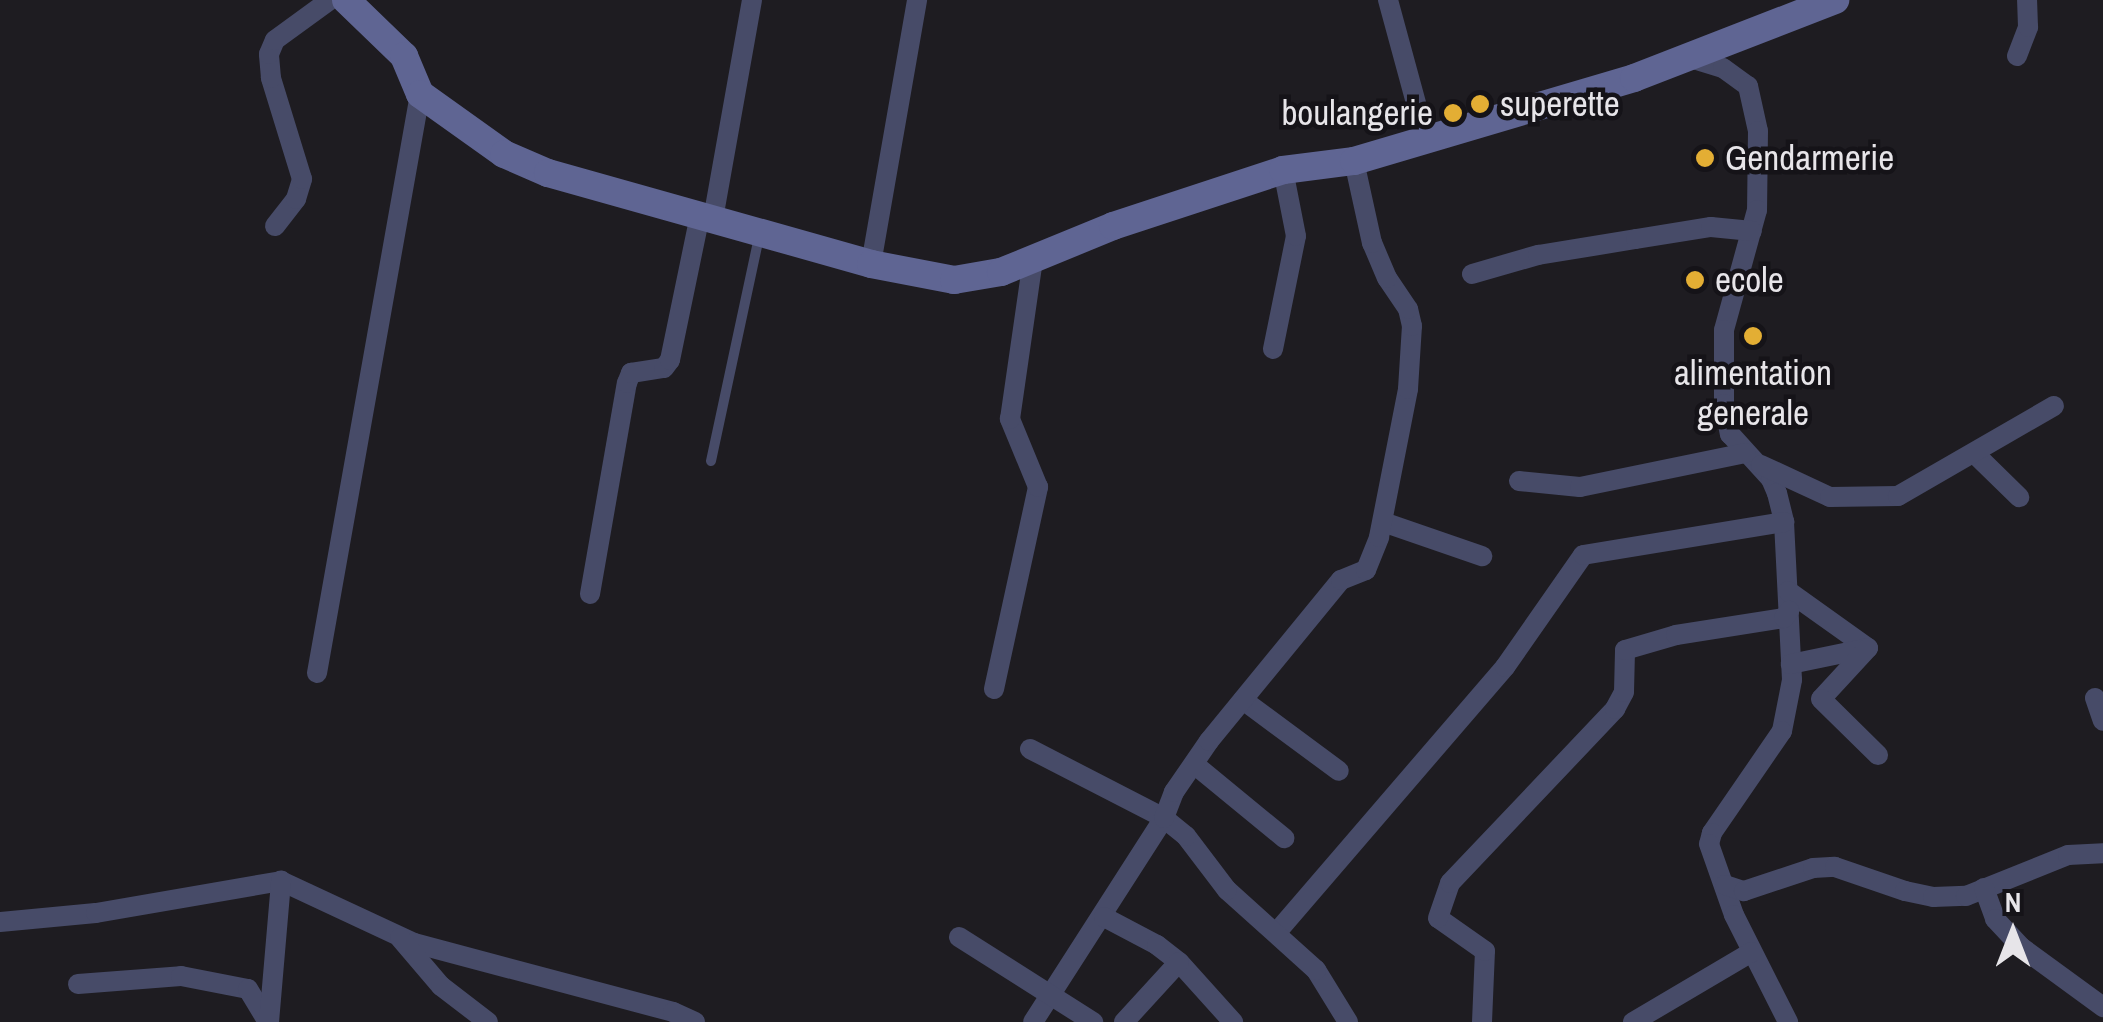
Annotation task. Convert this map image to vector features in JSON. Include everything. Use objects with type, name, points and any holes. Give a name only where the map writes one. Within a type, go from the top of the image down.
[{"type":"street","points":[[275,226],[296,199],[302,180],[272,78],[269,54],[275,40],[330,0]]},
{"type":"street","points":[[346,0],[404,56],[420,94],[462,128],[533,167],[871,264],[954,280],[1001,272],[1114,226],[1283,170],[1354,161],[1690,58],[1836,0]]},
{"type":"street","points":[[590,594],[626,384],[631,373],[664,368],[670,360],[707,217],[752,0]]},
{"type":"street","points":[[871,264],[917,0]]},
{"type":"street","points":[[1388,0],[1426,140]]},
{"type":"street","points":[[2017,56],[2028,27],[2027,0]]},
{"type":"street","points":[[1690,58],[1723,68],[1752,92],[1760,186],[1752,231],[1724,330],[1727,422],[1775,487],[1784,522],[1791,664],[1782,731],[1710,837],[1712,856],[1752,952],[1788,1022]]},
{"type":"street","points":[[317,673],[420,94]]},
{"type":"street","points":[[1032,1022],[1104,917],[1164,818],[1174,792],[1242,700],[1341,580],[1366,570],[1384,522],[1382,506],[1408,388],[1412,326],[1408,309],[1376,254],[1354,161]]},
{"type":"street","points":[[1273,349],[1296,236],[1283,170]]},
{"type":"street","points":[[1472,274],[1538,256],[1711,227],[1752,231]]},
{"type":"street","points":[[994,689],[1038,487],[1010,419],[1034,259]]},
{"type":"street","points":[[1519,481],[1580,487],[1750,457],[1830,497],[1898,496],[2054,406]]},
{"type":"street","points":[[1976,454],[2019,497]]},
{"type":"street","points":[[1384,522],[1482,556]]},
{"type":"street","points":[[1277,932],[1506,667],[1583,555],[1784,522]]},
{"type":"street","points":[[1788,601],[1868,648]]},
{"type":"street","points":[[1482,1022],[1485,951],[1438,918],[1450,882],[1615,709],[1624,692],[1625,650],[1676,635],[1784,618],[1788,601]]},
{"type":"street","points":[[1791,664],[1868,648]]},
{"type":"street","points":[[1821,699],[1868,648]]},
{"type":"street","points":[[1790,692],[1821,699],[1878,755]]},
{"type":"street","points":[[2095,698],[2103,721]]},
{"type":"street","points":[[1242,700],[1339,771]]},
{"type":"street","points":[[1030,749],[1164,818],[1186,836],[1227,890],[1316,970],[1348,1022]]},
{"type":"street","points":[[1194,764],[1284,838]]},
{"type":"street","points":[[1724,885],[1744,891],[1825,867],[1933,897],[1966,896],[2068,855],[2100,856]]},
{"type":"street","points":[[0,922],[96,913],[281,881],[399,936],[695,1022]]},
{"type":"street","points":[[268,1022],[281,881]]},
{"type":"street","points":[[1984,888],[1995,919],[2021,947],[2103,1006]]},
{"type":"street","points":[[1104,917],[1180,962],[1232,1022]]},
{"type":"street","points":[[399,936],[442,986],[488,1022]]},
{"type":"street","points":[[959,937],[1093,1022]]},
{"type":"street","points":[[1634,1022],[1752,952]]},
{"type":"street","points":[[1124,1022],[1180,962]]},
{"type":"street","points":[[78,984],[181,976],[248,989],[268,1022]]},
{"type":"lane","points":[[711,461],[760,232]]},
{"type":"place","name":"superette","points":[[1480,104]]},
{"type":"place","name":"boulangerie","points":[[1453,113]]},
{"type":"place","name":"Gendarmerie","points":[[1705,158]]},
{"type":"place","name":"ecole","points":[[1695,280]]},
{"type":"place","name":"alimentation generale","points":[[1753,336]]}]
